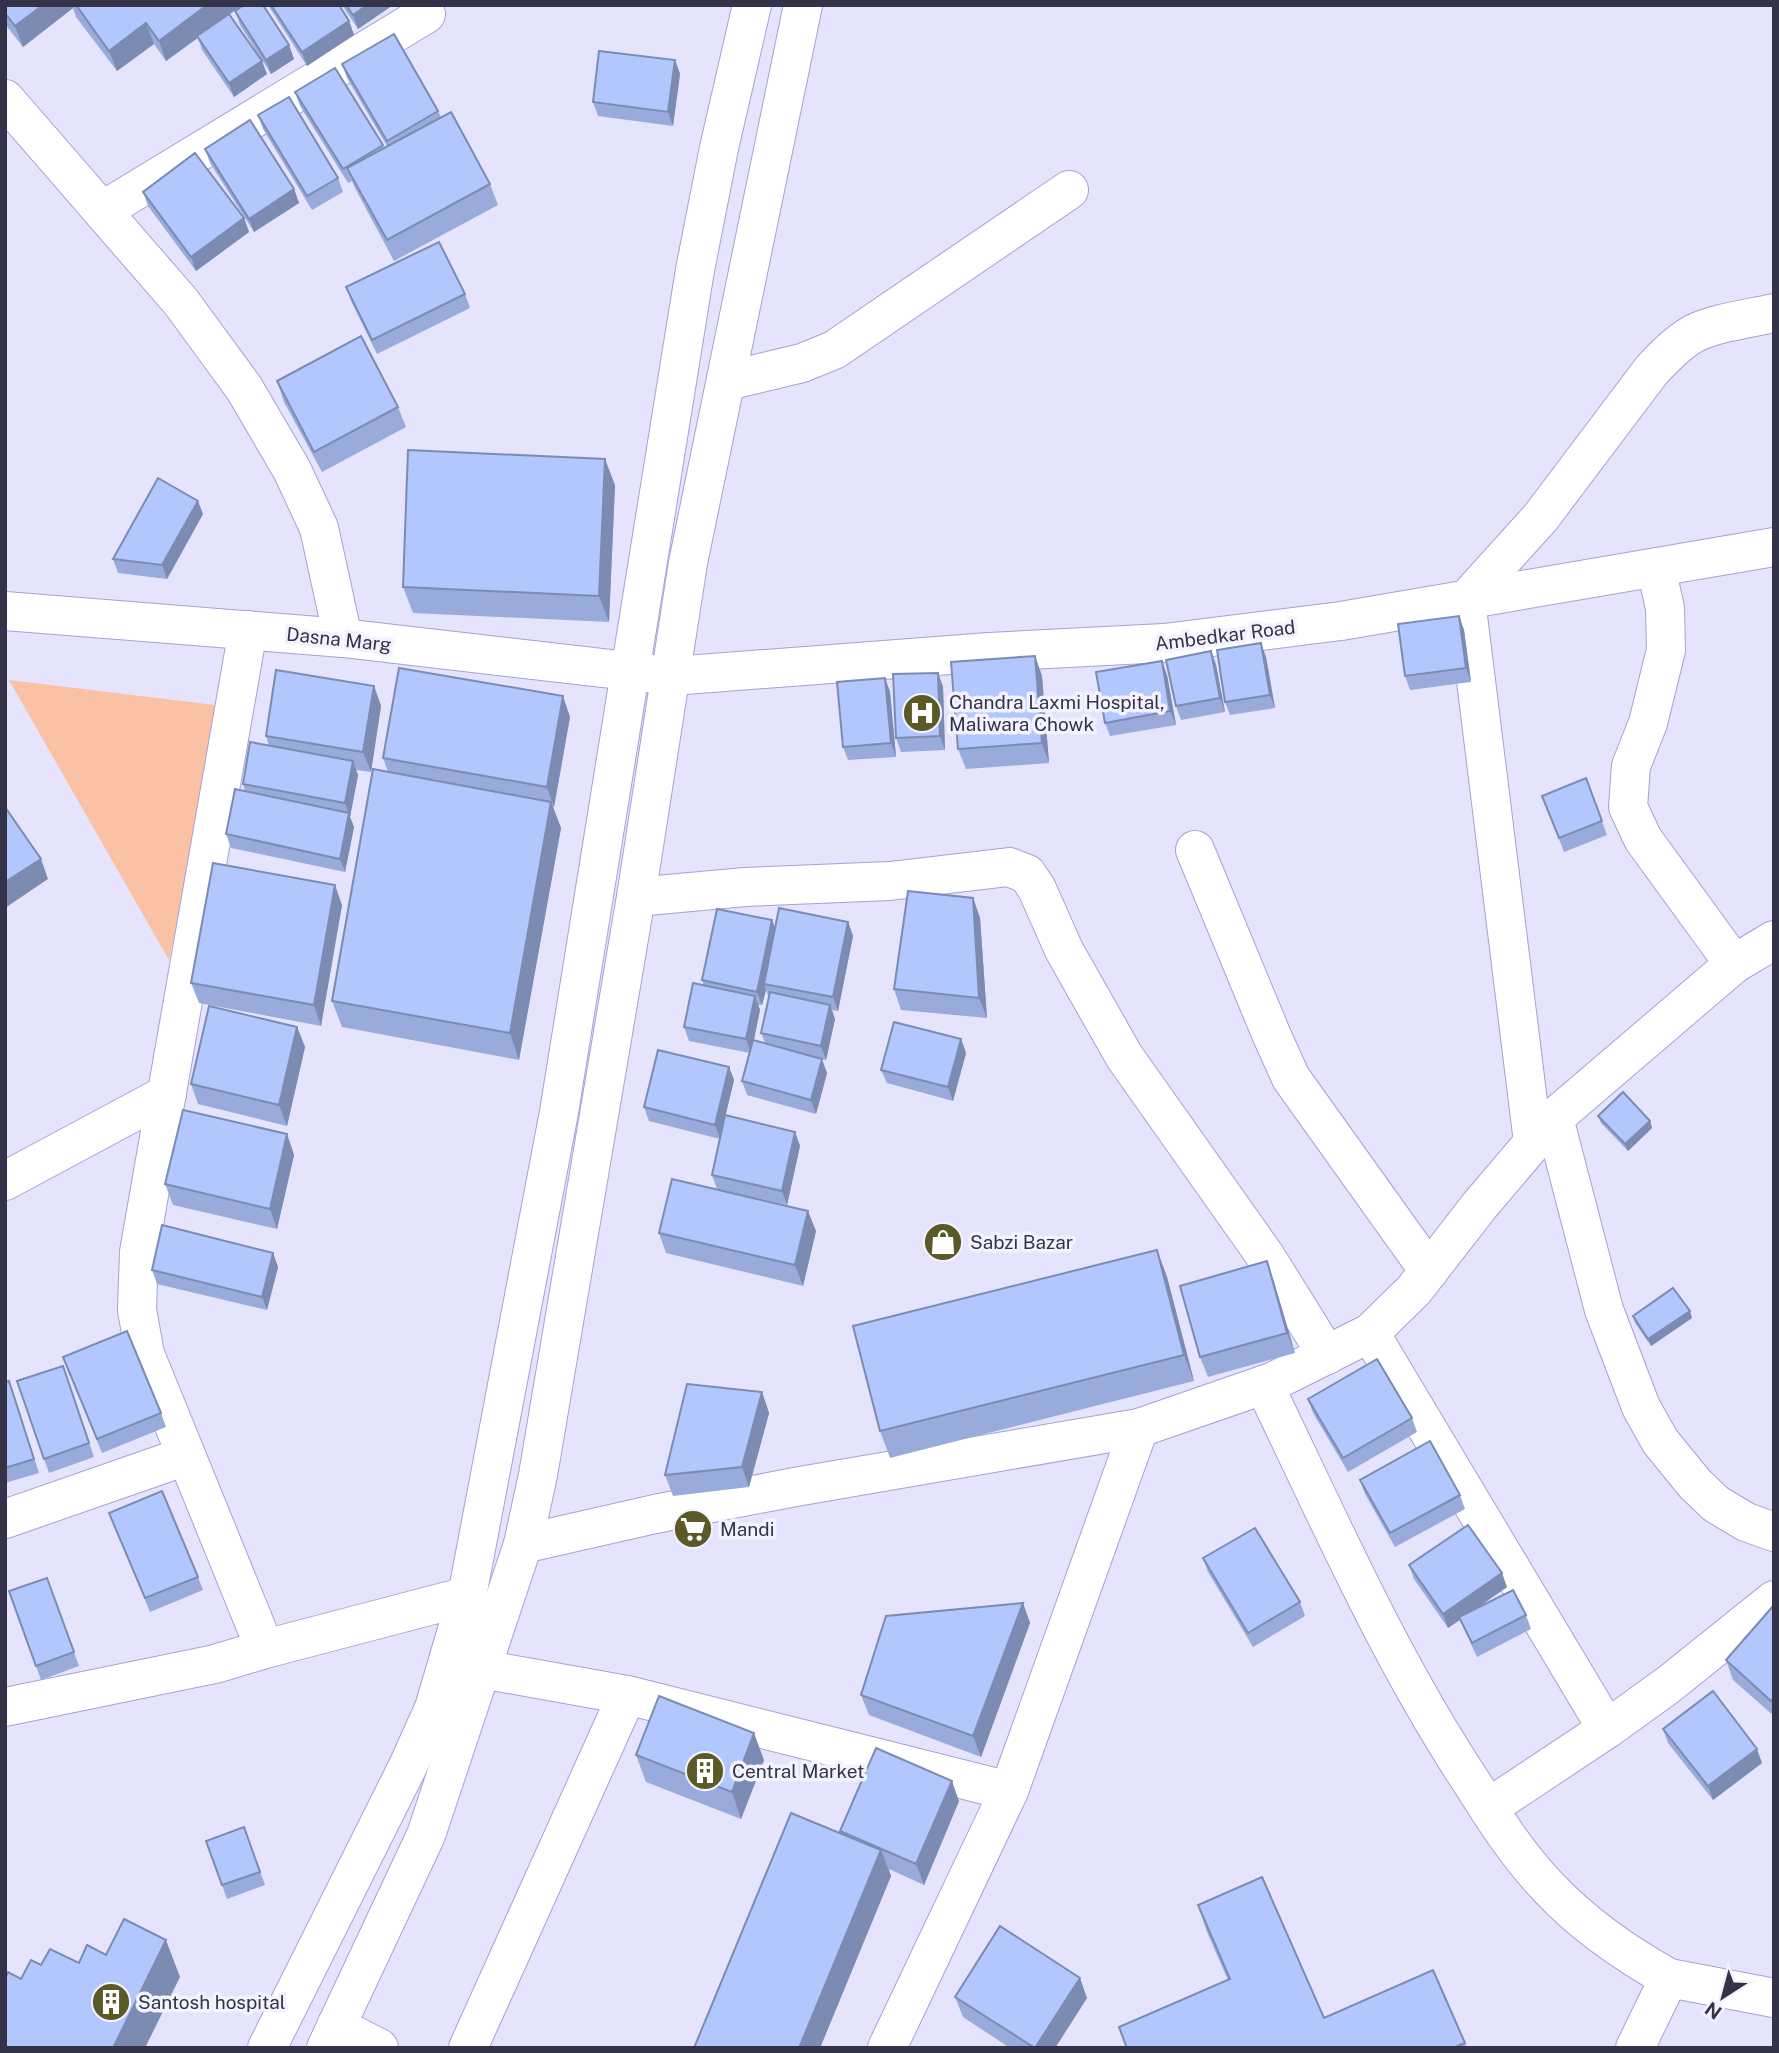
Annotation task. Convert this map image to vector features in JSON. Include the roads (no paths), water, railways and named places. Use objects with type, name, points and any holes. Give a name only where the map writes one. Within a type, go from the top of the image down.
[{"type":"street","points":[[267,2048],[408,1766],[434,1708],[467,1596],[559,1112],[695,270],[719,148],[752,5]]},
{"type":"street","points":[[379,2048],[331,2037],[426,1835],[523,1544],[538,1475],[636,897],[688,563],[803,5]]},
{"type":"street","points":[[102,211],[426,14]]},
{"type":"street","points":[[5,99],[181,302],[244,387],[292,470],[319,528],[343,638]]},
{"type":"street","points":[[727,380],[802,363],[834,350],[1069,190]]},
{"type":"street","points":[[1774,313],[1693,334],[1670,352],[1651,371],[1541,517],[1466,600],[1544,1130],[1604,1310],[1641,1407],[1660,1441],[1695,1484],[1716,1504],[1746,1522],[1774,1532]]},
{"type":"street","name":"Ambedkar Road","points":[[672,676],[976,653],[1164,643],[1341,621],[1774,547]]},
{"type":"street","points":[[1656,568],[1665,608],[1666,650],[1648,723],[1631,766],[1628,807],[1643,839],[1734,964]]},
{"type":"street","name":"Dasna Marg","points":[[5,611],[343,638],[672,676]]},
{"type":"street","points":[[248,630],[139,1252],[137,1310],[145,1354],[265,1649]]},
{"type":"street","points":[[1195,850],[1251,988],[1292,1077],[1429,1271]]},
{"type":"street","points":[[636,897],[745,887],[890,881],[1009,867],[1027,874],[1037,889],[1064,950],[1124,1056],[1266,1257],[1327,1355]]},
{"type":"street","points":[[523,1544],[770,1492],[1139,1428],[1264,1385],[1327,1355],[1370,1334],[1414,1290],[1544,1130],[1734,964],[1774,940]]},
{"type":"street","points":[[5,1181],[167,1094]]},
{"type":"street","points":[[1370,1334],[1607,1729]]},
{"type":"street","points":[[1264,1385],[1409,1682],[1508,1840],[1551,1890],[1592,1927],[1641,1962],[1669,1978],[1774,1998]]},
{"type":"street","points":[[887,2048],[1009,1791],[1139,1428]]},
{"type":"street","points":[[5,1519],[186,1456]]},
{"type":"street","points":[[5,1707],[215,1664],[467,1596]]},
{"type":"street","points":[[1488,1808],[1668,1685],[1774,1600]]},
{"type":"street","points":[[481,1669],[627,1695],[1009,1791]]},
{"type":"street","points":[[468,2048],[627,1695]]},
{"type":"street","points":[[1635,2048],[1669,1978]]},
{"type":"place","name":"Chandra Laxmi Hospital, Maliwara Chowk","points":[[922,713]]},
{"type":"place","name":"Sabzi Bazar","points":[[943,1242]]},
{"type":"place","name":"Mandi","points":[[693,1529]]},
{"type":"place","name":"Central Market","points":[[705,1771]]},
{"type":"place","name":"Santosh hospital","points":[[111,2002]]}]
